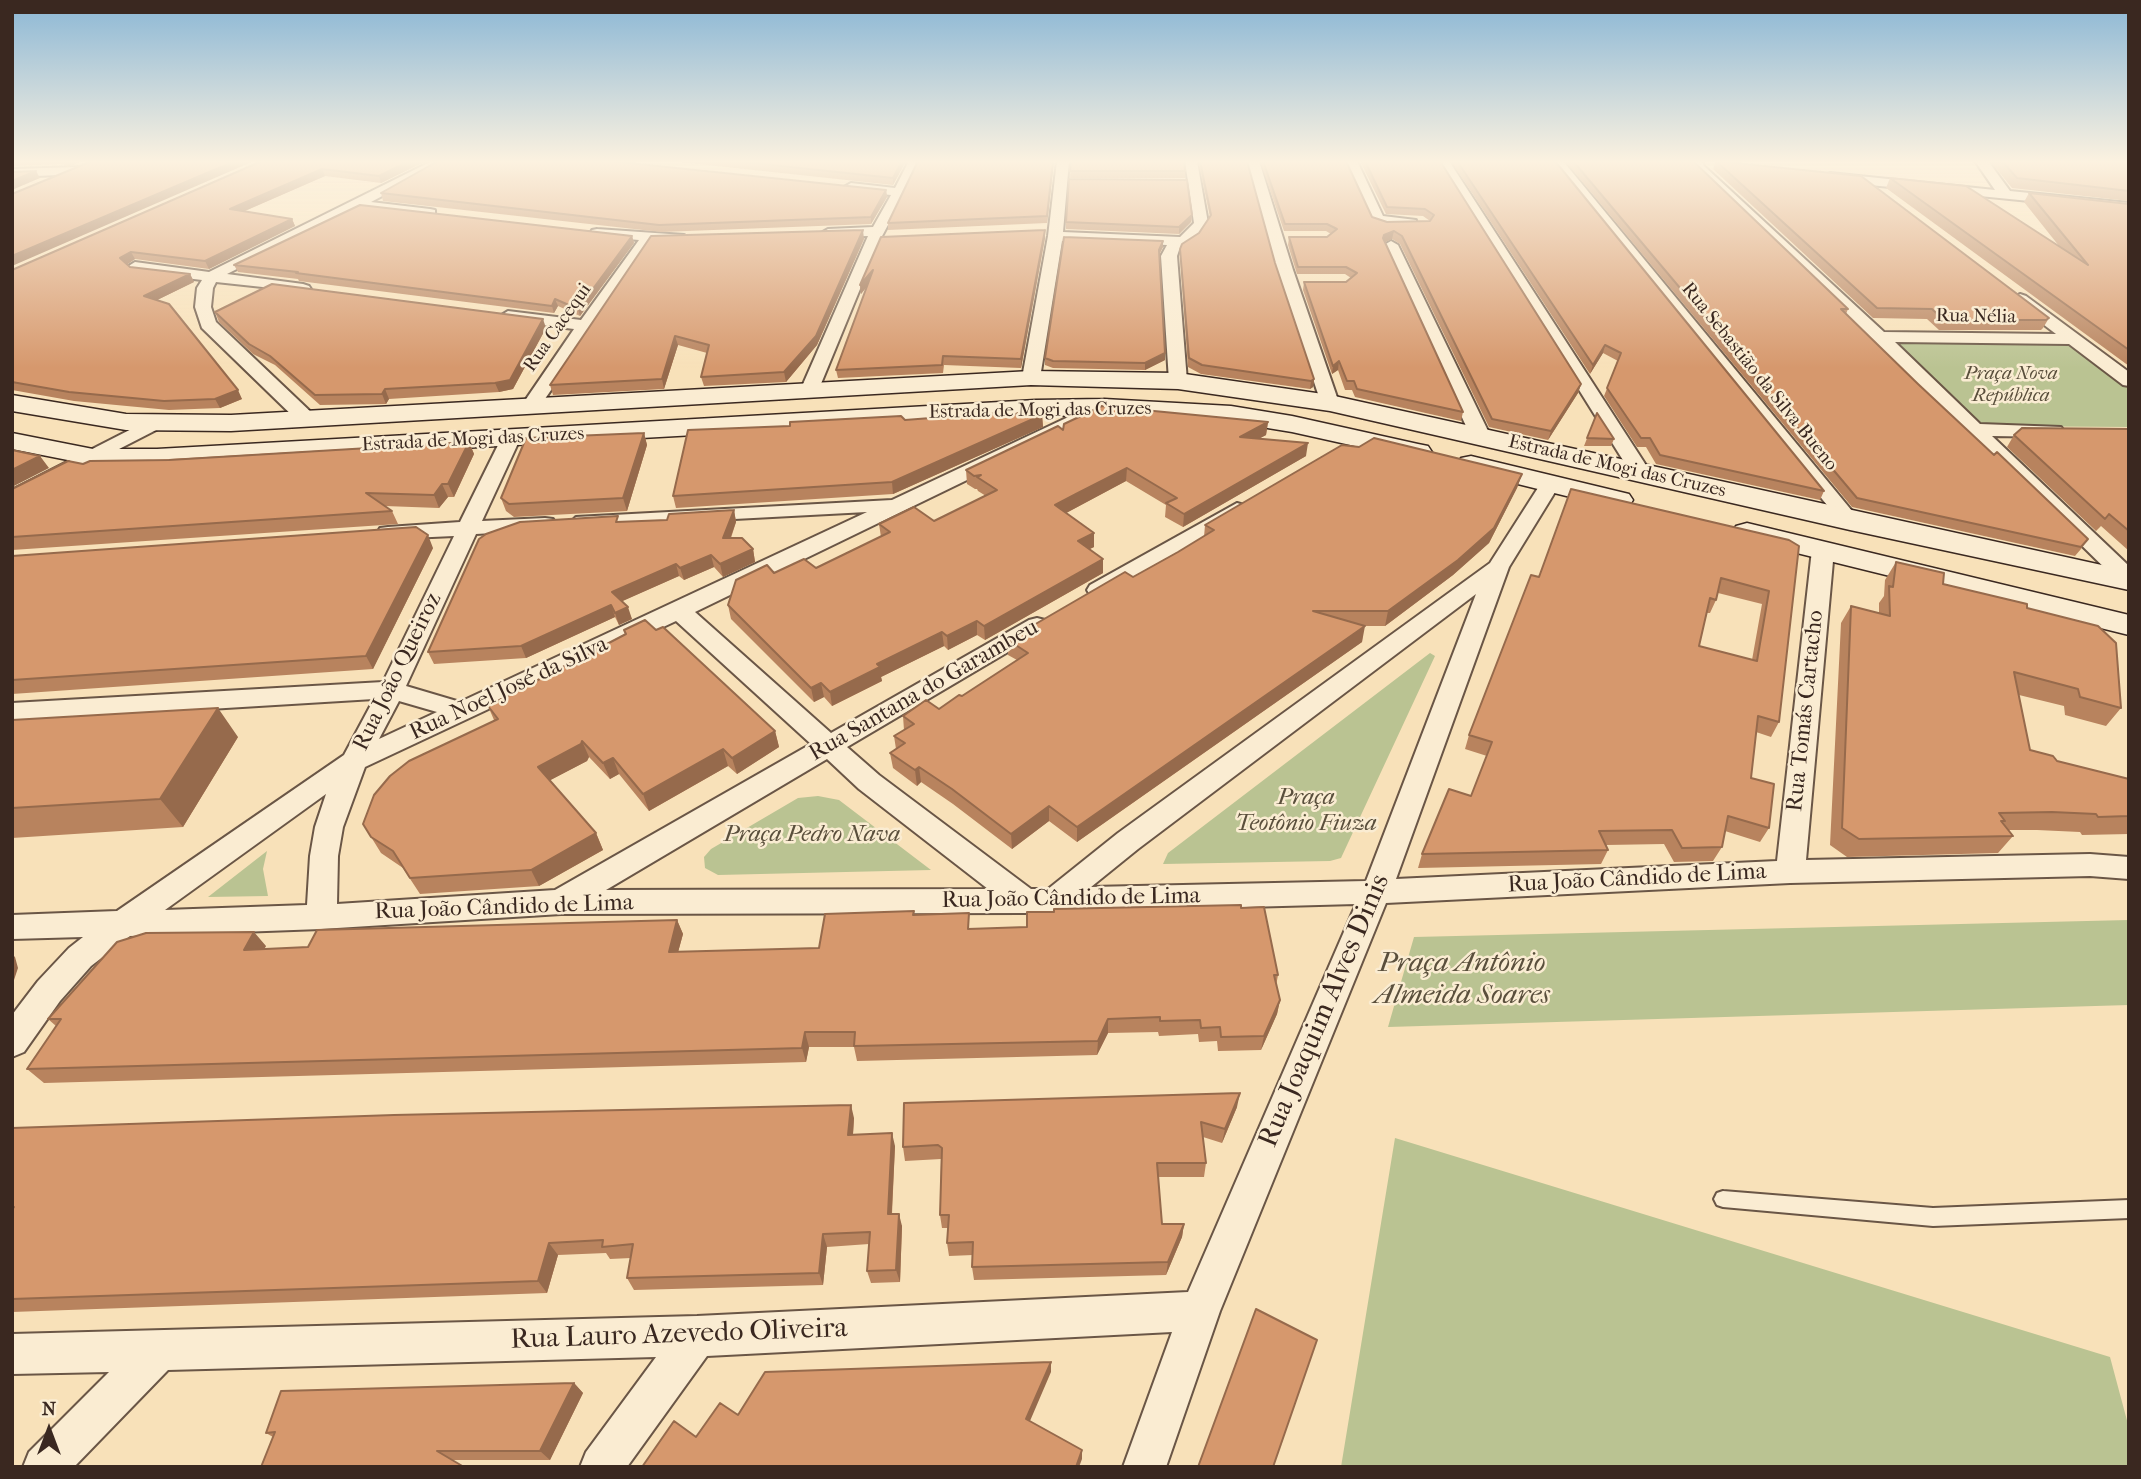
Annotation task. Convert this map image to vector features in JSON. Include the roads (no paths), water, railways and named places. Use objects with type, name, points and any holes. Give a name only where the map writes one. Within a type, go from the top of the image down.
[{"type":"main road","name":"Estrada de Mogi das Cruzes","points":[[12,403],[152,424],[529,408],[1031,378],[1178,381],[1330,403],[1850,521],[2129,580]]},
{"type":"main road","name":"Estrada de Mogi das Cruzes","points":[[12,441],[93,457],[149,457],[1036,408],[1104,407],[1230,414],[1359,437],[1648,508]]},
{"type":"main road","name":"Estrada de Mogi das Cruzes","points":[[1716,524],[2129,625]]},
{"type":"street","points":[[304,230],[212,277],[202,296],[208,324],[307,419]]},
{"type":"street","points":[[809,391],[882,230]]},
{"type":"street","points":[[1040,230],[1181,242]]},
{"type":"street","points":[[1031,378],[1057,230]]},
{"type":"street","points":[[1178,381],[1169,256],[1172,248],[1198,230]]},
{"type":"street","points":[[1279,230],[1289,282],[1330,403]]},
{"type":"street","points":[[1487,230],[1641,473]]},
{"type":"street","name":"Rua Sebastião da Silva Bueno","points":[[1612,230],[1850,521]]},
{"type":"street","points":[[1764,230],[2129,580]]},
{"type":"street","points":[[587,232],[648,239],[703,239]]},
{"type":"street","points":[[811,234],[880,235]]},
{"type":"street","name":"Rua Cacequi","points":[[529,408],[648,239]]},
{"type":"street","points":[[1415,248],[1392,247],[1480,435]]},
{"type":"street","points":[[135,267],[314,291]]},
{"type":"street","points":[[1289,282],[1309,282]]},
{"type":"street","points":[[2007,289],[2129,381]]},
{"type":"street","points":[[488,313],[585,325]]},
{"type":"street","name":"Rua Nélia","points":[[1877,337],[2073,339]]},
{"type":"street","name":"Rua Noel José da Silva","points":[[12,1042],[49,991],[80,957],[121,925],[354,761],[679,611],[1104,407]]},
{"type":"street","points":[[12,498],[152,424]]},
{"type":"street","points":[[1975,430],[2070,431]]},
{"type":"street","points":[[1322,458],[1359,437]]},
{"type":"street","name":"Rua João Queiroz","points":[[321,916],[324,856],[329,827],[354,761],[393,690],[510,439]]},
{"type":"street","name":"Rua Joaquim Alves Dinis","points":[[1144,1467],[1200,1311],[1376,892],[1498,567],[1550,484]]},
{"type":"street","points":[[1082,599],[1262,494]]},
{"type":"street","points":[[361,535],[899,505]]},
{"type":"street","name":"Rua Tomás Cartacho","points":[[1790,872],[1823,551]]},
{"type":"street","points":[[1055,900],[1128,841],[1498,567]]},
{"type":"street","points":[[679,611],[869,782],[1025,901]]},
{"type":"street","name":"Rua Santana do Garambeu","points":[[561,902],[1057,613]]},
{"type":"street","points":[[1425,620],[1471,640]]},
{"type":"street","points":[[12,712],[393,690],[462,711]]},
{"type":"street","name":"Rua João Cândido de Lima","points":[[12,927],[321,916],[561,902],[1025,901],[1376,892],[1790,872],[2090,865],[2129,868]]},
{"type":"street","name":"Rua Lauro Azevedo Oliveira","points":[[12,1354],[697,1336],[1200,1311]]},
{"type":"street","points":[[601,1467],[697,1336]]},
{"type":"street","points":[[44,1467],[158,1351]]},
{"type":"lane","points":[[1723,1199],[1933,1217],[2129,1209]]},
{"type":"park label","name":"Praça Nova República","points":[[2011,385]]},
{"type":"park label","name":"Praça Teotônio Fiuza","points":[[1306,811]]},
{"type":"park label","name":"Praça Pedro Nava","points":[[812,835]]},
{"type":"park label","name":"Praça Antônio Almeida Soares","points":[[1462,980]]}]
